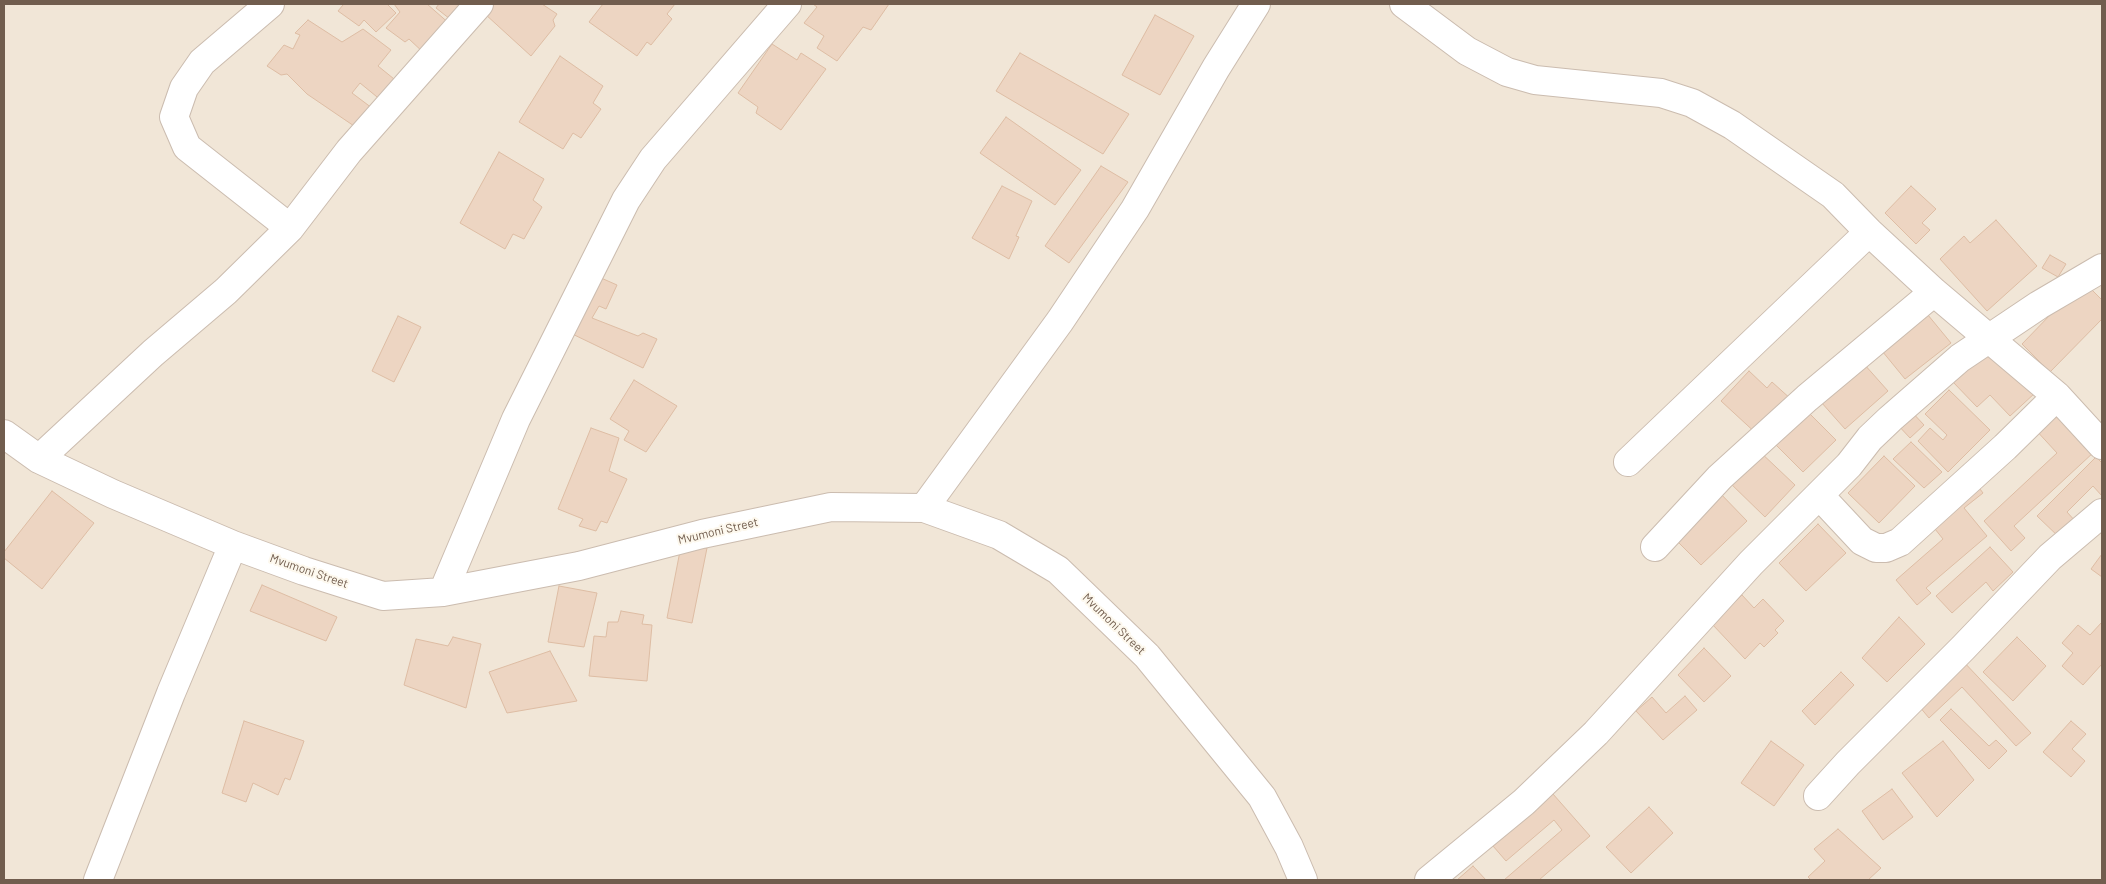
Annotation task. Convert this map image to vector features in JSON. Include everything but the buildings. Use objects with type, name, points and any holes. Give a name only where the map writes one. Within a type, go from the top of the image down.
[{"type":"street","points":[[270,4],[202,62],[184,88],[174,117],[187,147],[290,228]]},
{"type":"street","points":[[39,460],[153,352],[226,291],[290,228],[349,150],[479,4]]},
{"type":"street","points":[[444,592],[516,419],[626,200],[652,159],[787,4]]},
{"type":"street","points":[[924,508],[1060,320],[1135,209],[1216,68],[1256,4]]},
{"type":"street","points":[[1404,4],[1467,51],[1507,72],[1544,81],[1661,93],[1692,104],[1732,125],[1833,195],[1868,232],[1934,292],[2057,396],[2102,445]]},
{"type":"street","points":[[1628,462],[1868,232]]},
{"type":"street","points":[[1429,880],[1524,802],[1596,733],[1751,563],[1849,465],[1870,438],[1890,419],[1960,358],[2039,305],[2102,268]]},
{"type":"street","points":[[1655,547],[1727,470],[1807,398],[1934,292]]},
{"type":"street","points":[[1818,495],[1862,541],[1876,548],[1886,548],[1900,542],[2005,447],[2057,396]]},
{"type":"street","name":"Mvumoni Street","points":[[4,434],[39,460],[113,494],[233,545],[304,571],[383,596],[444,592],[579,566],[702,534],[831,507],[924,508],[1000,535],[1058,570],[1148,656],[1262,797],[1289,847],[1303,880]]},
{"type":"street","points":[[1818,796],[1848,763],[2050,558],[2102,513]]},
{"type":"street","points":[[98,880],[171,694],[233,545]]},
{"type":"shaded area","points":[[4,4],[2102,4],[2102,880],[4,880]]}]
